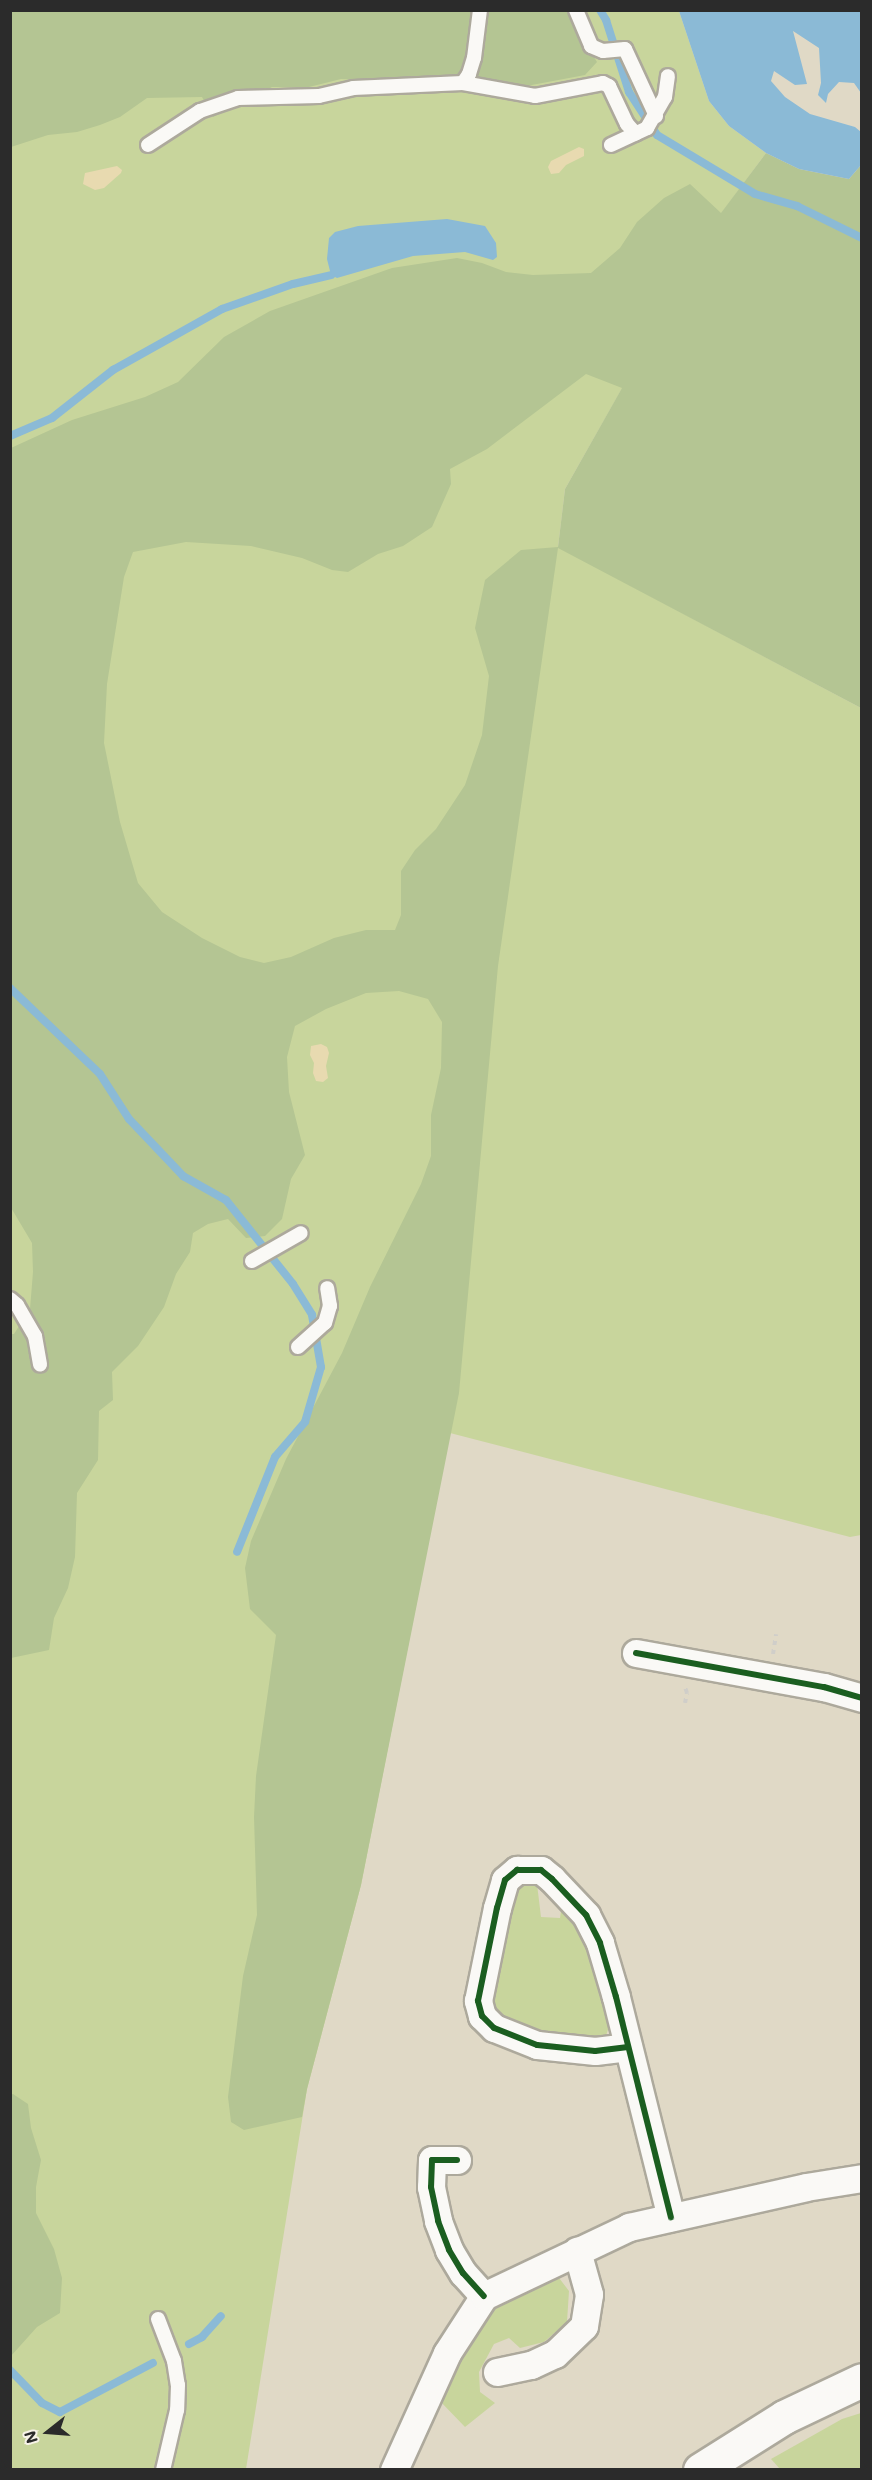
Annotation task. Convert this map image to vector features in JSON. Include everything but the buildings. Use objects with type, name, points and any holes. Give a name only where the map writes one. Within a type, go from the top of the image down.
[{"type":"main road","points":[[700,2469],[784,2416],[861,2380]]},
{"type":"street","points":[[636,1653],[824,1687],[861,1698]]},
{"type":"street","points":[[628,2046],[595,2051],[537,2045],[494,2028],[482,2016],[478,2001],[498,1908],[505,1880],[517,1870],[541,1870],[586,1915],[600,1943],[611,1975],[671,2217]]},
{"type":"street","points":[[457,2160],[432,2160],[431,2187],[438,2221],[449,2250],[463,2272],[484,2296]]},
{"type":"street","points":[[394,2469],[447,2354],[484,2296],[629,2227],[861,2178]]},
{"type":"street","points":[[497,2372],[531,2365],[555,2354],[584,2326],[589,2294],[577,2251]]},
{"type":"lane","points":[[463,84],[474,58],[480,10]]},
{"type":"lane","points":[[576,10],[591,46],[597,50],[625,50],[629,54],[649,124]]},
{"type":"lane","points":[[611,145],[649,124],[665,97],[668,76]]},
{"type":"lane","points":[[148,145],[201,111],[238,98],[319,96],[353,88],[463,84],[534,96],[603,83],[609,86],[627,124],[649,124]]},
{"type":"lane","points":[[254,1260],[301,1233]]},
{"type":"lane","points":[[298,1347],[325,1323],[330,1306],[327,1288]]},
{"type":"lane","points":[[10,1299],[17,1305],[35,1336],[40,1365]]},
{"type":"lane","points":[[158,2319],[174,2361],[178,2385],[177,2410],[163,2469]]},
{"type":"green space","points":[[11,11],[679,11],[709,101],[729,126],[766,153],[721,214],[565,489],[558,547],[861,708],[861,1535],[850,1537],[450,1433],[361,1885],[307,2089],[246,2469],[11,2470]]},
{"type":"green space","points":[[11,11],[573,11],[584,41],[597,62],[585,75],[521,87],[445,76],[421,81],[341,79],[309,87],[272,87],[213,117],[202,97],[147,98],[120,117],[100,125],[77,132],[48,135],[11,147]]},
{"type":"green space","points":[[766,153],[799,169],[849,179],[861,165],[861,708],[558,548],[498,966],[459,1393],[361,1885],[307,2089],[302,2117],[244,2130],[231,2122],[228,2097],[243,1976],[257,1915],[254,1817],[256,1776],[276,1635],[250,1609],[245,1568],[251,1541],[286,1459],[342,1353],[370,1287],[421,1184],[431,1156],[431,1115],[441,1068],[442,1022],[428,999],[399,991],[366,993],[326,1009],[295,1026],[287,1057],[289,1092],[305,1155],[291,1179],[282,1219],[265,1236],[246,1238],[228,1219],[208,1224],[193,1233],[190,1252],[176,1274],[164,1307],[138,1346],[112,1372],[113,1400],[99,1411],[98,1460],[77,1493],[75,1557],[68,1588],[54,1618],[49,1650],[11,1658],[10,1334],[14,1334],[30,1309],[33,1272],[32,1243],[10,1206],[11,448],[72,420],[145,397],[178,382],[224,337],[270,311],[392,268],[457,258],[482,263],[506,272],[533,275],[591,273],[620,248],[637,222],[664,198],[690,184],[721,213]],"holes":[[[586,374],[622,388],[565,489],[558,547],[521,550],[485,580],[475,628],[489,676],[482,735],[465,785],[436,829],[415,850],[401,871],[401,915],[395,930],[366,930],[334,938],[291,957],[264,963],[240,957],[202,938],[162,912],[138,883],[120,822],[104,743],[107,684],[124,577],[133,552],[186,542],[251,546],[302,558],[332,570],[348,572],[378,554],[403,546],[432,527],[451,484],[450,469],[487,449]]]},
{"type":"green space","points":[[537,1884],[541,1917],[560,1918],[561,1911],[566,1910],[575,1919],[594,1955],[610,2023],[606,2036],[569,2038],[526,2031],[500,2018],[490,2005],[514,1893],[519,1887]]},
{"type":"green space","points":[[13,2094],[28,2104],[31,2128],[41,2160],[36,2187],[36,2213],[54,2249],[62,2278],[60,2313],[37,2327],[11,2356],[10,2095]]},
{"type":"green space","points":[[556,2274],[569,2291],[567,2322],[544,2342],[520,2348],[509,2338],[494,2344],[479,2372],[480,2392],[495,2403],[465,2427],[438,2399],[479,2325],[508,2294]]},
{"type":"green space","points":[[861,2413],[861,2469],[780,2469],[771,2459],[842,2419]]},
{"type":"sand","points":[[579,147],[584,149],[584,156],[566,165],[559,173],[551,174],[548,167],[551,161]]},
{"type":"sand","points":[[117,166],[122,170],[121,173],[104,188],[95,190],[83,184],[85,173]]},
{"type":"sand","points":[[321,1044],[327,1047],[329,1053],[326,1066],[328,1078],[323,1082],[316,1081],[313,1073],[314,1063],[310,1055],[311,1046]]},
{"type":"water","points":[[679,11],[861,11],[861,93],[854,83],[839,82],[828,94],[826,103],[818,95],[821,83],[819,48],[793,31],[807,84],[795,85],[774,71],[771,81],[785,97],[810,114],[855,127],[861,132],[861,165],[849,179],[799,169],[766,153],[729,126],[709,101]]},
{"type":"water","points":[[447,219],[485,226],[496,243],[497,257],[493,260],[465,252],[413,256],[337,278],[331,275],[327,259],[329,238],[335,232],[358,226]]},
{"type":"waterway","points":[[600,10],[606,20],[629,92],[657,135],[755,194],[797,206],[862,238]]},
{"type":"waterway","points":[[10,436],[52,418],[113,370],[222,309],[293,284],[331,275]]},
{"type":"waterway","points":[[10,988],[100,1074],[129,1119],[183,1176],[226,1200],[293,1284],[312,1315],[321,1367],[305,1422],[275,1457],[237,1552]]},
{"type":"waterway","points":[[189,2344],[202,2337],[221,2316]]},
{"type":"waterway","points":[[10,2370],[42,2403],[60,2412],[153,2363]]},
{"type":"cycle path","points":[[636,1653],[824,1687],[862,1698]]},
{"type":"cycle path","points":[[628,2047],[595,2051],[537,2045],[494,2028],[482,2016],[478,2001],[497,1908],[505,1880],[517,1870],[541,1870],[552,1879],[586,1915],[600,1943],[616,1997],[671,2217]]},
{"type":"cycle path","points":[[457,2160],[432,2160],[431,2187],[438,2221],[449,2250],[463,2273],[484,2296]]}]
